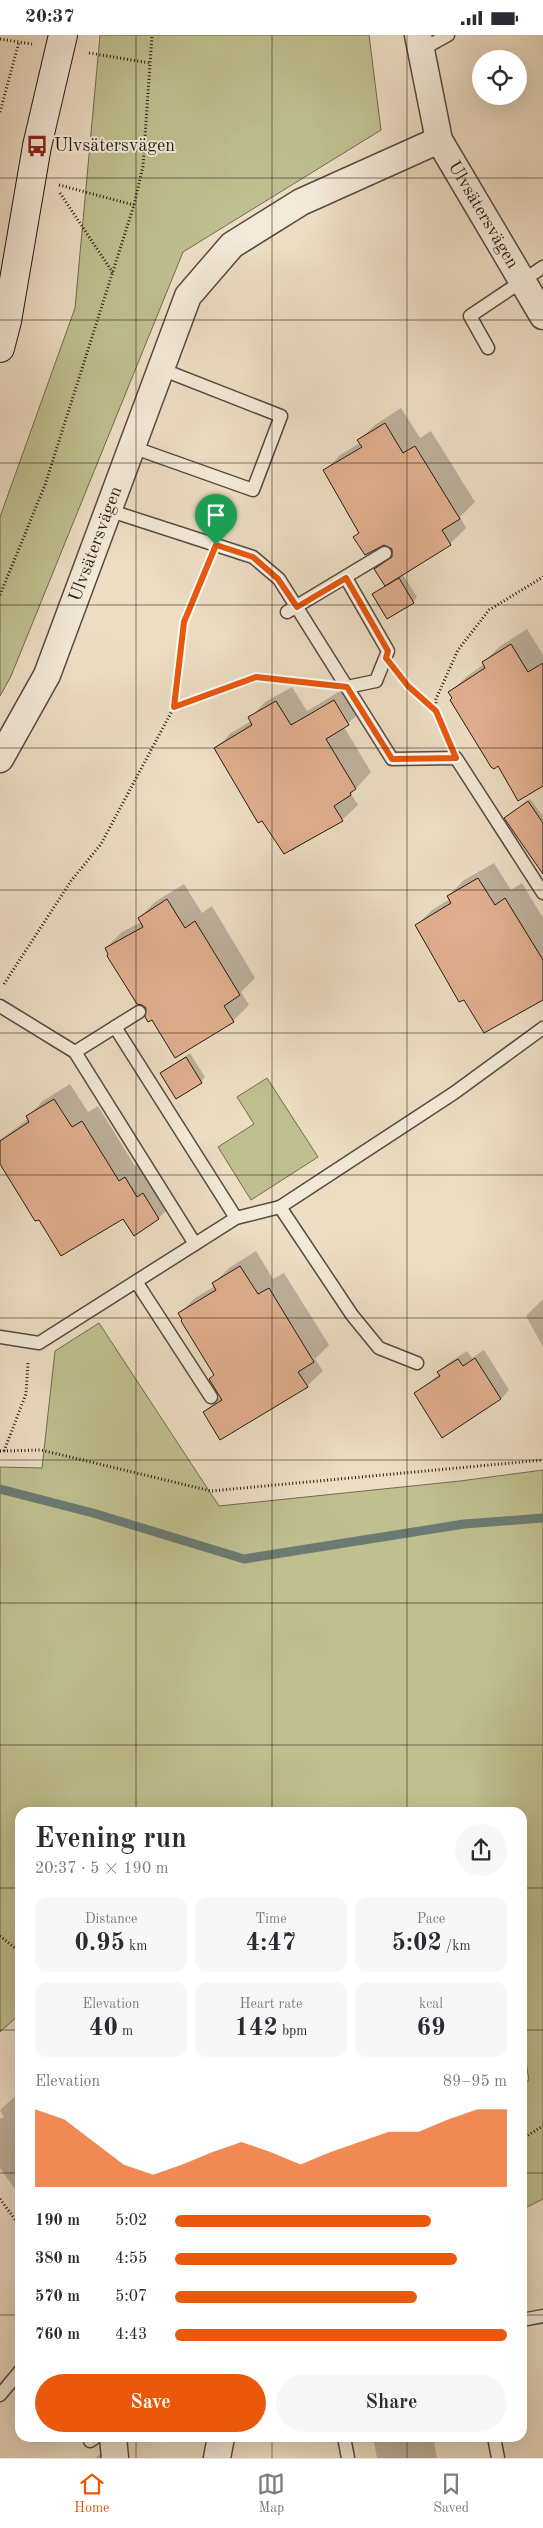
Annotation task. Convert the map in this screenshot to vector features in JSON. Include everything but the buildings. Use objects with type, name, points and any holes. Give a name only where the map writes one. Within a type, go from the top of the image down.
[{"type":"street","points":[[0,348],[37,146],[63,35]]},
{"type":"street","name":"Ulvsätersvägen","points":[[419,43],[439,140],[532,274],[543,316]]},
{"type":"street","name":"Ulvsätersvägen","points":[[0,759],[47,675],[188,296],[232,245],[301,202],[439,140]]},
{"type":"street","points":[[102,2442],[115,2458]]},
{"type":"street","points":[[217,2458],[219,2442]]},
{"type":"lane","points":[[419,43],[448,35]]},
{"type":"lane","points":[[488,348],[470,316],[532,274]]},
{"type":"lane","points":[[132,447],[253,490],[281,416],[160,369]]},
{"type":"lane","points":[[108,510],[253,557],[278,579],[292,610],[347,687],[392,759],[456,758],[543,893]]},
{"type":"lane","points":[[292,610],[385,553]]},
{"type":"lane","points":[[346,578],[388,651],[376,681],[347,687]]},
{"type":"lane","points":[[0,1006],[75,1052],[195,1245]]},
{"type":"lane","points":[[75,1052],[139,1012]]},
{"type":"lane","points":[[115,1027],[236,1218]]},
{"type":"lane","points":[[0,1337],[39,1343],[137,1283],[236,1218],[280,1207],[454,1093],[543,1028]]},
{"type":"lane","points":[[280,1207],[352,1315],[380,1348],[417,1363]]},
{"type":"lane","points":[[137,1283],[211,1397]]},
{"type":"lane","points":[[527,2319],[543,2316]]},
{"type":"lane","points":[[0,2395],[15,2377]]},
{"type":"lane","points":[[345,2442],[348,2458]]},
{"type":"lane","points":[[495,2442],[498,2458]]},
{"type":"path","points":[[0,595],[45,485],[134,205],[143,166],[152,35]]},
{"type":"path","points":[[0,111],[19,42]]},
{"type":"path","points":[[113,274],[53,183],[134,205]]},
{"type":"path","points":[[0,991],[71,881],[101,844],[174,707],[184,622],[216,545]]},
{"type":"path","points":[[456,758],[436,711],[436,699],[458,650],[490,610],[543,577]]},
{"type":"path","points":[[386,658],[408,686],[436,711]]},
{"type":"path","points":[[174,707],[256,677],[347,687]]},
{"type":"path","points":[[28,1360],[26,1394],[2,1451],[41,1450],[211,1491],[543,1460]]},
{"type":"path","points":[[0,1935],[15,1948]]},
{"type":"path","points":[[527,2136],[543,2125]]},
{"type":"path","points":[[0,2199],[15,2219]]},
{"type":"green space","points":[[100,35],[369,35],[381,130],[183,252],[11,676],[0,696],[0,517],[75,308]]},
{"type":"green space","points":[[267,1078],[318,1157],[251,1200],[218,1147],[254,1124],[237,1097]]},
{"type":"green space","points":[[99,1323],[219,1506],[460,1481],[543,1470],[543,2199],[527,2207],[527,2081],[529,2080],[527,2069],[527,1807],[15,1807],[15,2018],[0,2032],[0,1467],[42,1468],[55,1351]]},
{"type":"waterway","points":[[0,1489],[93,1513],[244,1559],[464,1524],[543,1518]]},
{"type":"place","name":"Ulvsätersvägen","points":[[37,146]]},
{"type":"route","points":[[216,545],[253,557],[278,579],[297,607],[346,578],[388,651],[386,658],[408,686],[436,711],[456,758],[392,759],[347,687],[256,677],[174,707],[184,622],[216,545]]}]
